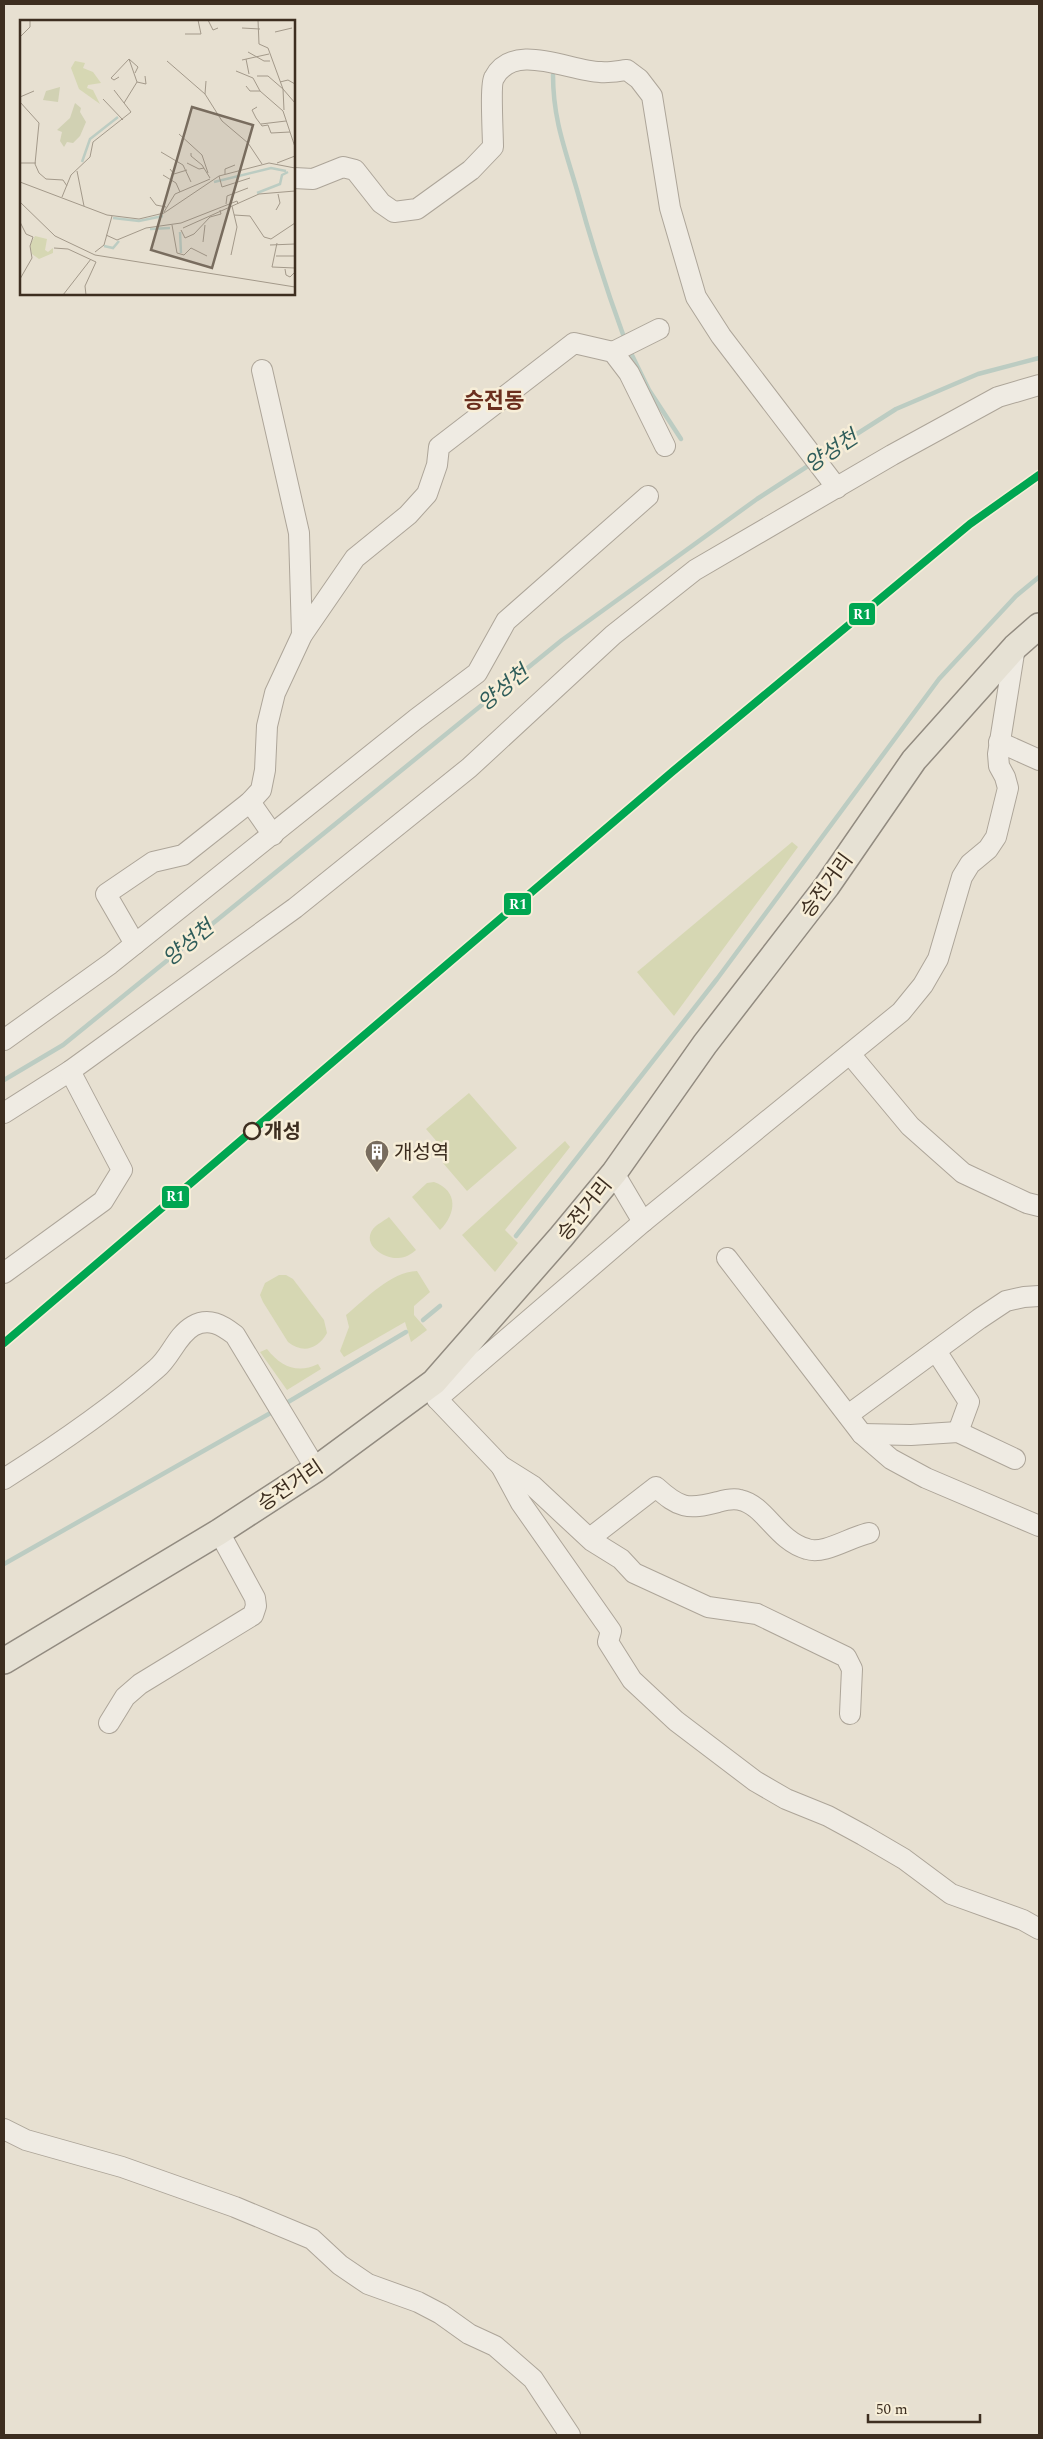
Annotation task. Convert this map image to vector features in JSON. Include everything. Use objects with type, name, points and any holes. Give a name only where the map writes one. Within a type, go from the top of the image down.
[{"type":"main road","name":"승전거리","points":[[4,1661],[219,1532],[435,1391],[614,1173],[705,1044],[827,886],[914,760],[1015,646],[1039,626]]},
{"type":"street","points":[[295,178],[312,179],[343,167],[355,170],[380,203],[394,212],[417,209],[471,170],[493,147],[493,80],[502,68],[514,60],[528,59],[600,72],[627,70],[639,79],[652,96],[670,208],[696,296],[721,336],[837,488]]},
{"type":"street","points":[[135,944],[106,894],[153,862],[183,855],[250,802],[261,790],[265,770],[267,726],[275,693],[302,635],[355,558],[408,515],[426,494],[437,465],[439,447],[574,343],[615,351],[659,329]]},
{"type":"street","points":[[615,351],[629,373],[665,446]]},
{"type":"street","points":[[262,370],[299,533],[302,635]]},
{"type":"street","points":[[4,1113],[70,1071],[302,902],[469,768],[613,635],[695,570],[892,455],[998,397],[1039,384]]},
{"type":"street","points":[[4,1040],[135,944],[416,719],[477,674],[506,621],[648,496]]},
{"type":"street","points":[[1015,646],[999,742],[998,766],[1005,777],[1008,788],[996,837],[988,849],[970,864],[962,877],[938,959],[923,985],[901,1012],[435,1391],[500,1466],[521,1503],[611,1632],[608,1642],[632,1680],[676,1721],[755,1781],[786,1799],[828,1816],[863,1835],[904,1859],[952,1894],[1023,1920],[1039,1929]]},
{"type":"street","points":[[999,742],[1039,760]]},
{"type":"street","points":[[250,802],[273,834]]},
{"type":"street","points":[[850,1054],[910,1126],[964,1173],[1027,1203],[1039,1206]]},
{"type":"street","points":[[4,1273],[103,1201],[122,1170],[70,1071]]},
{"type":"street","points":[[614,1173],[643,1222]]},
{"type":"street","points":[[727,1258],[862,1434],[891,1459],[926,1478],[1039,1526]]},
{"type":"street","points":[[848,1416],[1006,1301],[1024,1296],[1039,1296]]},
{"type":"street","points":[[4,1479],[56,1446],[158,1368],[176,1341],[194,1326],[208,1321],[223,1326],[235,1335],[316,1469]]},
{"type":"street","points":[[936,1351],[969,1402],[958,1432]]},
{"type":"street","points":[[862,1434],[911,1435],[958,1432],[1015,1459]]},
{"type":"street","points":[[500,1466],[533,1486],[590,1538],[621,1559],[634,1573],[708,1607],[757,1614],[846,1657],[852,1668],[850,1714]]},
{"type":"street","points":[[590,1538],[656,1487],[674,1503],[687,1508],[733,1499],[742,1500],[754,1506],[782,1537],[807,1550],[821,1551],[852,1537],[868,1533]]},
{"type":"street","points":[[109,1723],[126,1697],[140,1684],[253,1615],[256,1606],[255,1598],[219,1532]]},
{"type":"street","points":[[4,2129],[26,2140],[122,2166],[235,2207],[312,2239],[340,2265],[368,2284],[418,2302],[441,2314],[470,2334],[495,2346],[533,2379],[570,2435]]},
{"type":"green space","points":[[792,842],[798,847],[674,1016],[637,972]]},
{"type":"green space","points":[[469,1093],[517,1148],[467,1191],[443,1163],[445,1151],[426,1129]]},
{"type":"green space","points":[[565,1141],[570,1147],[505,1230],[518,1243],[495,1272],[462,1235]]},
{"type":"green space","points":[[434,1182],[448,1191],[452,1203],[449,1217],[440,1230],[412,1197],[427,1183]]},
{"type":"green space","points":[[389,1217],[416,1250],[408,1256],[393,1258],[376,1250],[372,1245],[370,1235],[373,1229]]},
{"type":"green space","points":[[417,1271],[430,1292],[414,1306],[414,1315],[427,1330],[411,1342],[405,1322],[344,1357],[340,1351],[349,1327],[346,1315],[388,1281],[397,1276]]},
{"type":"green space","points":[[279,1275],[286,1275],[293,1279],[324,1320],[327,1333],[315,1346],[305,1349],[288,1342],[263,1302],[260,1295],[265,1283]]},
{"type":"green space","points":[[267,1349],[278,1360],[290,1367],[304,1368],[318,1364],[321,1369],[287,1390],[260,1352]]},
{"type":"waterway","points":[[553,75],[557,120],[564,147],[600,266],[625,340]]},
{"type":"waterway","points":[[629,349],[649,390],[681,439]]},
{"type":"waterway","name":"양성천","points":[[819,458],[896,409],[978,374],[1039,358]]},
{"type":"waterway","name":"양성천","points":[[4,1080],[63,1045],[562,640],[757,499],[811,464]]},
{"type":"waterway","points":[[516,1236],[717,979],[939,679],[1016,596],[1039,577]]},
{"type":"waterway","points":[[423,1320],[440,1306]]},
{"type":"waterway","points":[[283,1405],[406,1332]]},
{"type":"waterway","points":[[4,1564],[274,1411]]},
{"type":"railway","points":[[4,1343],[251,1131]]},
{"type":"transit line","name":"R1","points":[[4,1343],[672,772],[970,524],[1039,475]]},
{"type":"place","name":"개성","points":[[252,1131]]},
{"type":"place","name":"개성역","points":[[377,1173]]},
{"type":"district","name":"승전동","points":[[494,400]]}]
